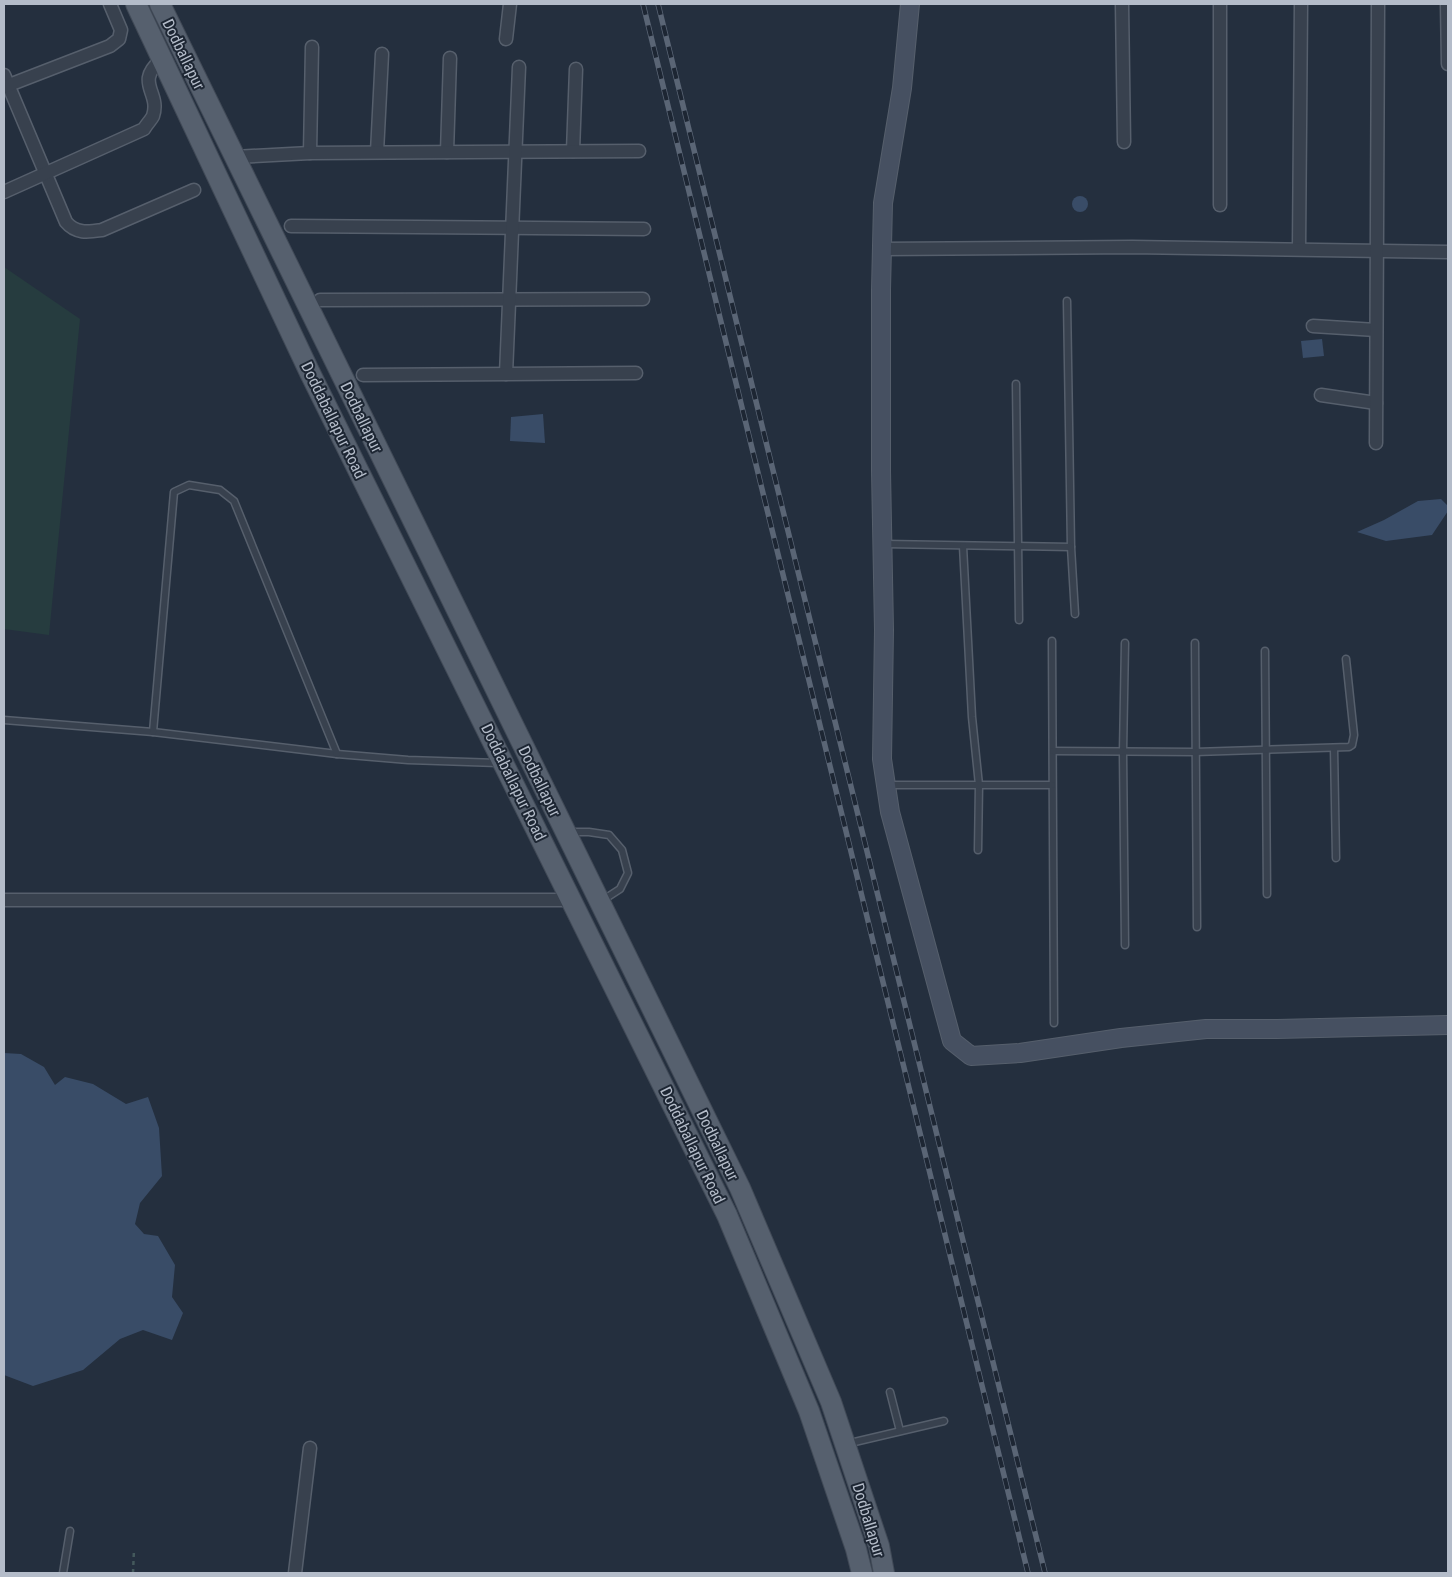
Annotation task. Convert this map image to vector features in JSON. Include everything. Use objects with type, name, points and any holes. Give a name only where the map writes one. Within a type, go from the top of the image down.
[{"type":"main road","name":"Doddaballapur Road","points":[[136,4],[310,373],[727,1215],[809,1412],[856,1549],[862,1573]]},
{"type":"main road","name":"Dodballapur","points":[[160,4],[740,1188],[831,1402],[879,1546],[884,1573]]},
{"type":"street","points":[[110,4],[121,30],[119,39],[110,46],[5,82],[46,172],[66,222],[79,231],[102,230],[194,190]]},
{"type":"street","points":[[506,39],[510,4]]},
{"type":"street","points":[[910,4],[902,88],[883,203],[882,544],[884,630],[882,759],[890,812],[952,1041],[970,1056],[1020,1053],[1121,1038],[1206,1029],[1448,1024]]},
{"type":"street","points":[[1122,4],[1124,142]]},
{"type":"street","points":[[1220,4],[1220,204]]},
{"type":"street","points":[[1299,248],[1301,4]]},
{"type":"street","points":[[1376,443],[1378,4]]},
{"type":"street","points":[[1447,4],[1448,64]]},
{"type":"street","points":[[310,153],[312,47]]},
{"type":"street","points":[[377,152],[382,54]]},
{"type":"street","points":[[447,152],[450,58]]},
{"type":"street","points":[[4,192],[144,129],[153,116],[154,102],[149,89],[149,75],[153,67],[161,60]]},
{"type":"street","points":[[506,374],[519,67]]},
{"type":"street","points":[[573,151],[576,69]]},
{"type":"street","points":[[235,157],[377,152],[640,151]]},
{"type":"street","points":[[291,226],[644,229]]},
{"type":"street","points":[[882,249],[1122,247],[1299,248],[1377,252],[1448,252]]},
{"type":"street","points":[[320,300],[643,299]]},
{"type":"street","points":[[1313,326],[1376,330]]},
{"type":"street","points":[[363,375],[636,373]]},
{"type":"street","points":[[1321,395],[1376,403]]},
{"type":"street","points":[[4,900],[572,900]]},
{"type":"street","points":[[295,1573],[310,1448]]},
{"type":"lane","points":[[1067,301],[1071,546],[1075,614]]},
{"type":"lane","points":[[1016,384],[1019,620]]},
{"type":"lane","points":[[153,732],[174,492],[189,485],[220,490],[234,501],[337,754]]},
{"type":"lane","points":[[882,544],[1071,546]]},
{"type":"lane","points":[[963,546],[972,717],[979,785],[978,850]]},
{"type":"lane","points":[[1052,641],[1054,1023]]},
{"type":"lane","points":[[1194,642],[1197,927]]},
{"type":"lane","points":[[1125,643],[1123,752],[1125,945]]},
{"type":"lane","points":[[1265,652],[1267,894]]},
{"type":"lane","points":[[1053,751],[1194,752],[1349,747],[1354,740],[1346,659]]},
{"type":"lane","points":[[4,720],[153,732],[337,754],[408,760],[504,763]]},
{"type":"lane","points":[[1334,748],[1336,858]]},
{"type":"lane","points":[[886,785],[1052,785]]},
{"type":"lane","points":[[565,832],[589,832],[609,835],[622,850],[628,873],[620,889],[600,903]]},
{"type":"lane","points":[[890,1392],[900,1431]]},
{"type":"lane","points":[[845,1444],[944,1420]]},
{"type":"lane","points":[[63,1573],[70,1531]]},
{"type":"path","points":[[133,1573],[134,1549]]},
{"type":"green space","points":[[4,267],[80,319],[49,635],[4,629]]},
{"type":"water","points":[[1077,196],[1083,196],[1088,201],[1086,210],[1077,212],[1072,207],[1072,201]]},
{"type":"water","points":[[1322,339],[1324,356],[1303,358],[1301,341]]},
{"type":"water","points":[[543,414],[545,443],[510,441],[511,417]]},
{"type":"water","points":[[1441,499],[1448,506],[1448,511],[1432,535],[1386,541],[1357,532],[1384,520],[1418,501]]},
{"type":"water","points":[[4,1053],[21,1054],[44,1067],[55,1085],[65,1077],[93,1084],[126,1104],[148,1097],[159,1128],[162,1176],[140,1203],[135,1224],[144,1234],[158,1236],[175,1265],[172,1297],[183,1313],[172,1340],[143,1330],[120,1339],[83,1370],[33,1386],[4,1375]]},
{"type":"railway","points":[[643,4],[1028,1573]]},
{"type":"railway","points":[[658,4],[1045,1573]]}]
